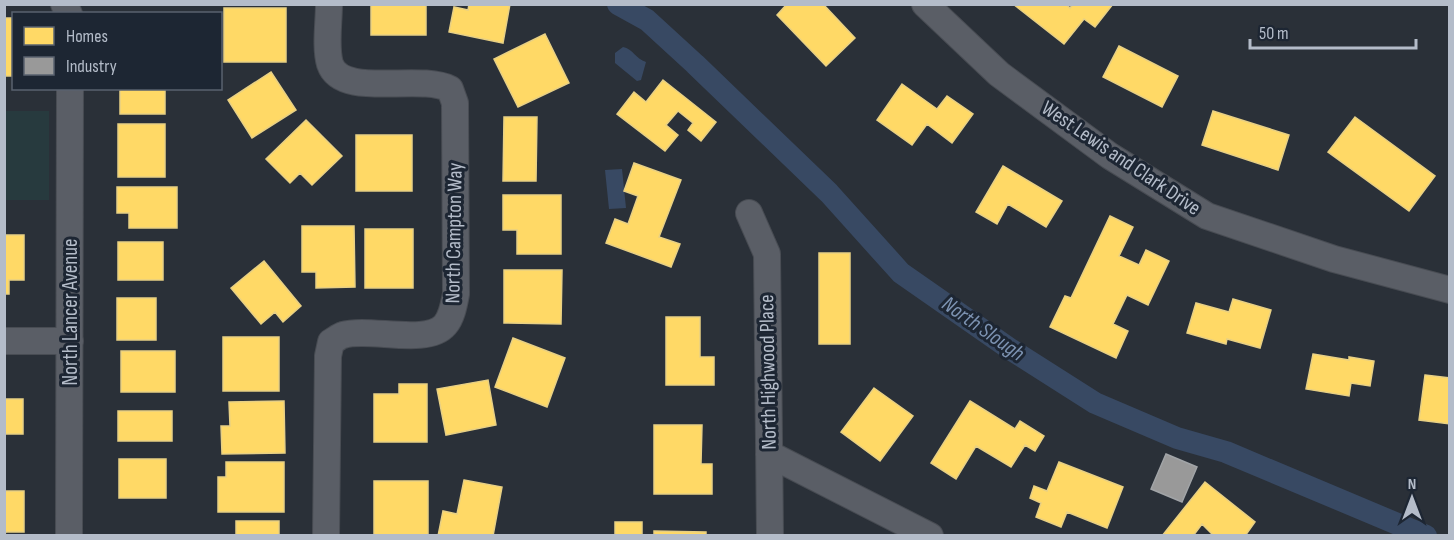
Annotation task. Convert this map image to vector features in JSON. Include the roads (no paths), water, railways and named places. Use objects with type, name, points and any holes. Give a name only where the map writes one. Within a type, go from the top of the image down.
[{"type":"street","name":"North Campton Way","points":[[326,536],[328,356],[331,342],[344,335],[434,332],[445,326],[451,315],[456,294],[455,103],[450,89],[438,83],[360,83],[345,81],[336,75],[330,62],[329,4]]},
{"type":"street","name":"West Lewis and Clark Drive","points":[[925,4],[999,74],[1110,156],[1207,216],[1334,258],[1449,290]]},
{"type":"street","name":"North Lancer Avenue","points":[[69,536],[70,90]]},
{"type":"street","name":"North Highwood Place","points":[[748,213],[767,254],[770,536]]},
{"type":"street","points":[[4,341],[70,341]]},
{"type":"street","points":[[769,454],[930,536]]},
{"type":"water","points":[[623,47],[646,62],[641,80],[637,81],[615,63],[615,53]]},
{"type":"water","points":[[622,169],[626,208],[609,209],[605,170]]},
{"type":"waterway","name":"North Slough","points":[[618,4],[647,20],[695,64],[829,193],[901,273],[1010,349],[1095,403],[1177,438],[1226,452],[1426,536]]}]
